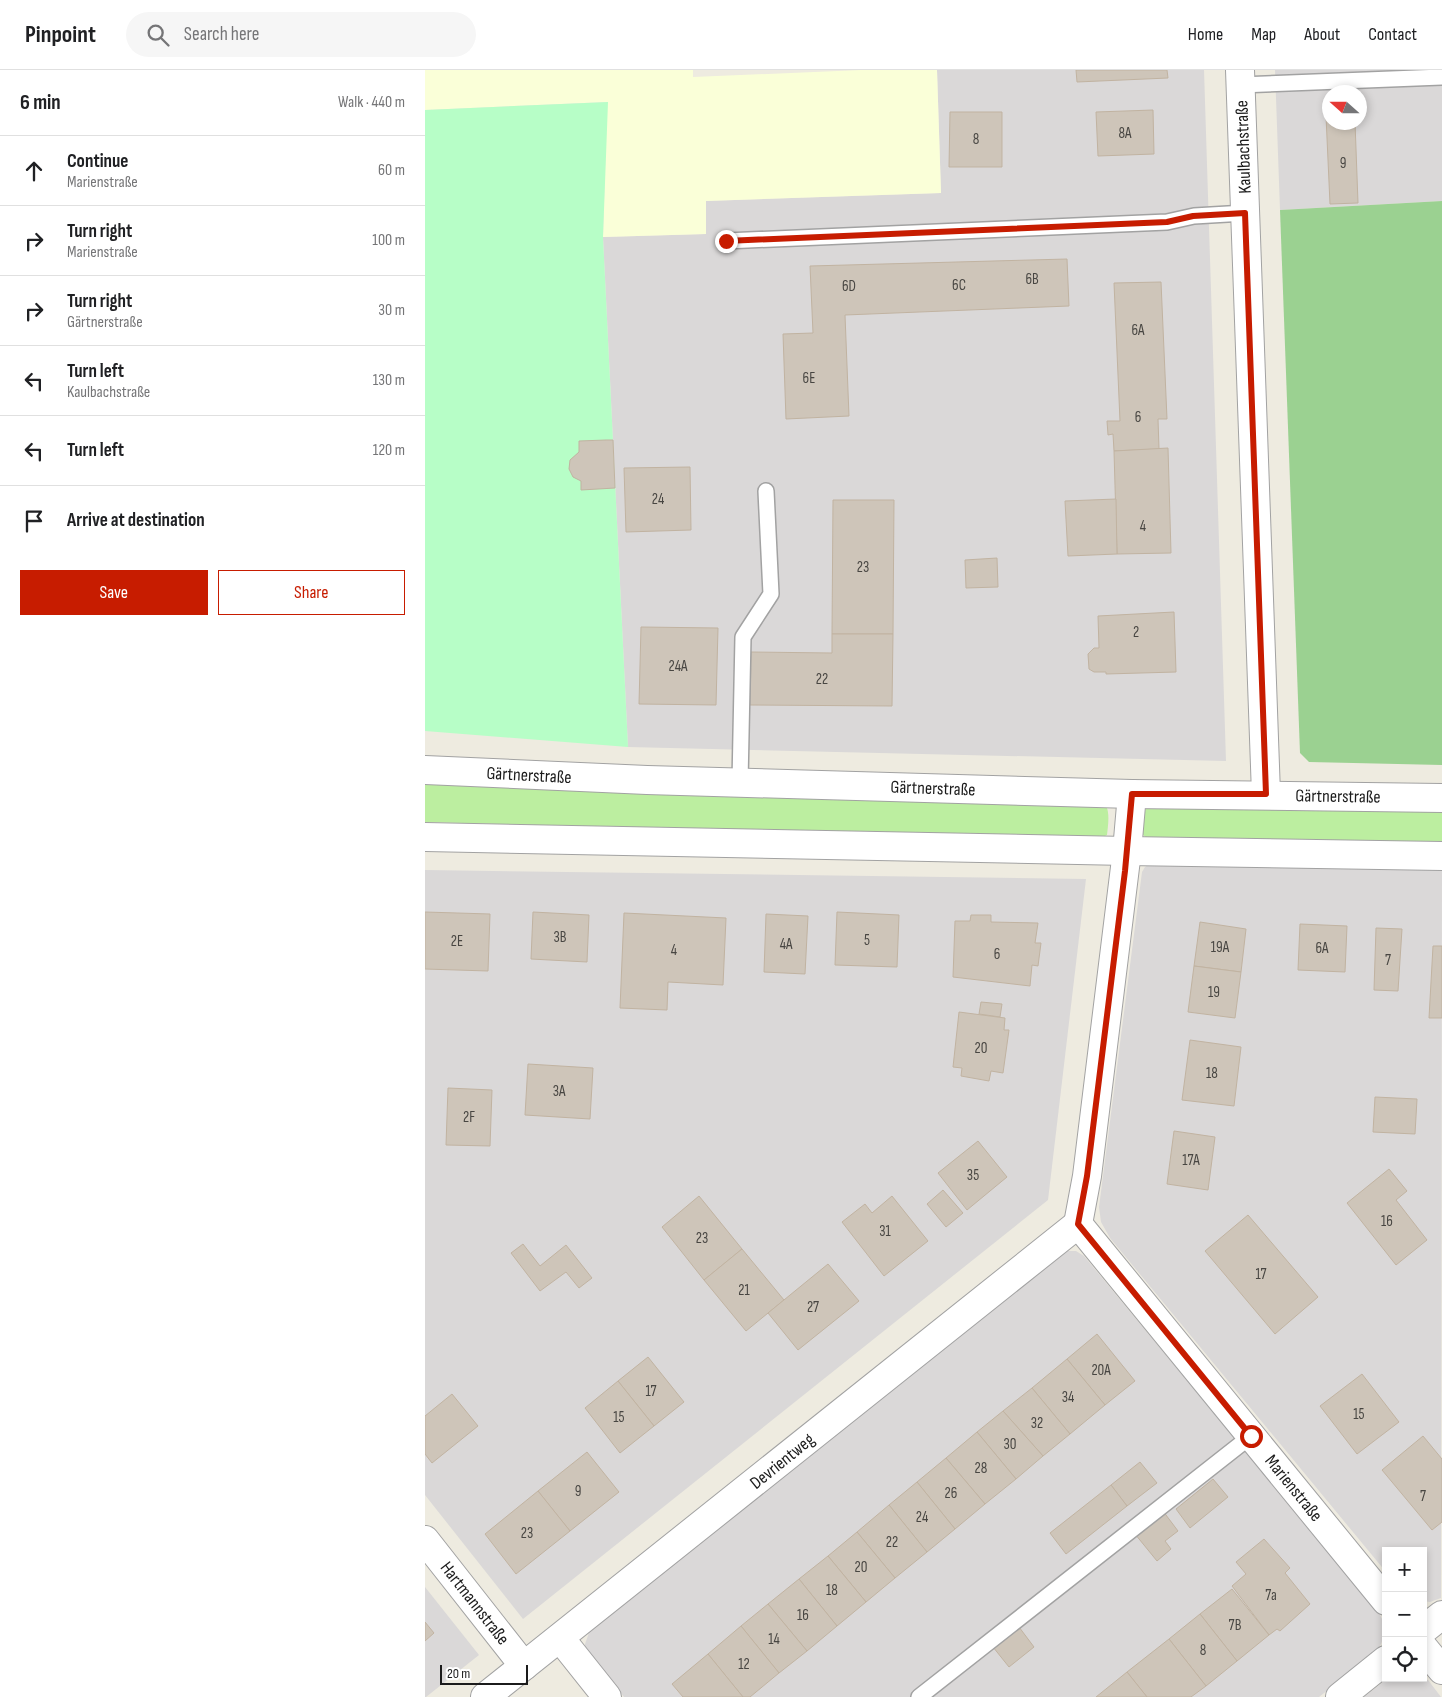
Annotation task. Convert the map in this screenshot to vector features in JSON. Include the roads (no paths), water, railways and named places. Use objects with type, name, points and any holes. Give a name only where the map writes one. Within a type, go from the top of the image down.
[{"type":"street","name":"Kaulbachstraße","points":[[1240,78],[1266,794]]},
{"type":"street","name":"Gärtnerstraße","points":[[425,770],[647,780],[1132,794],[1266,794],[1442,798]]},
{"type":"street","points":[[1078,1224],[1087,1176],[1127,851],[1132,794]]},
{"type":"street","points":[[425,837],[1442,856]]},
{"type":"street","name":"Marienstraße","points":[[1078,1224],[1382,1596]]},
{"type":"street","name":"Devrientweg","points":[[485,1697],[1078,1224]]},
{"type":"street","name":"Hartmannstraße","points":[[425,1540],[524,1666]]},
{"type":"street","points":[[1427,1627],[1442,1615]]},
{"type":"street","points":[[560,1638],[607,1697]]},
{"type":"street","points":[[1427,1652],[1442,1670]]},
{"type":"street","points":[[1340,1697],[1382,1663]]},
{"type":"lane","points":[[1240,78],[1442,77]]},
{"type":"lane","points":[[726,241],[1167,222],[1193,216],[1245,213]]},
{"type":"lane","points":[[739,782],[743,637],[771,594],[766,491]]},
{"type":"lane","points":[[919,1697],[1251,1436]]}]
